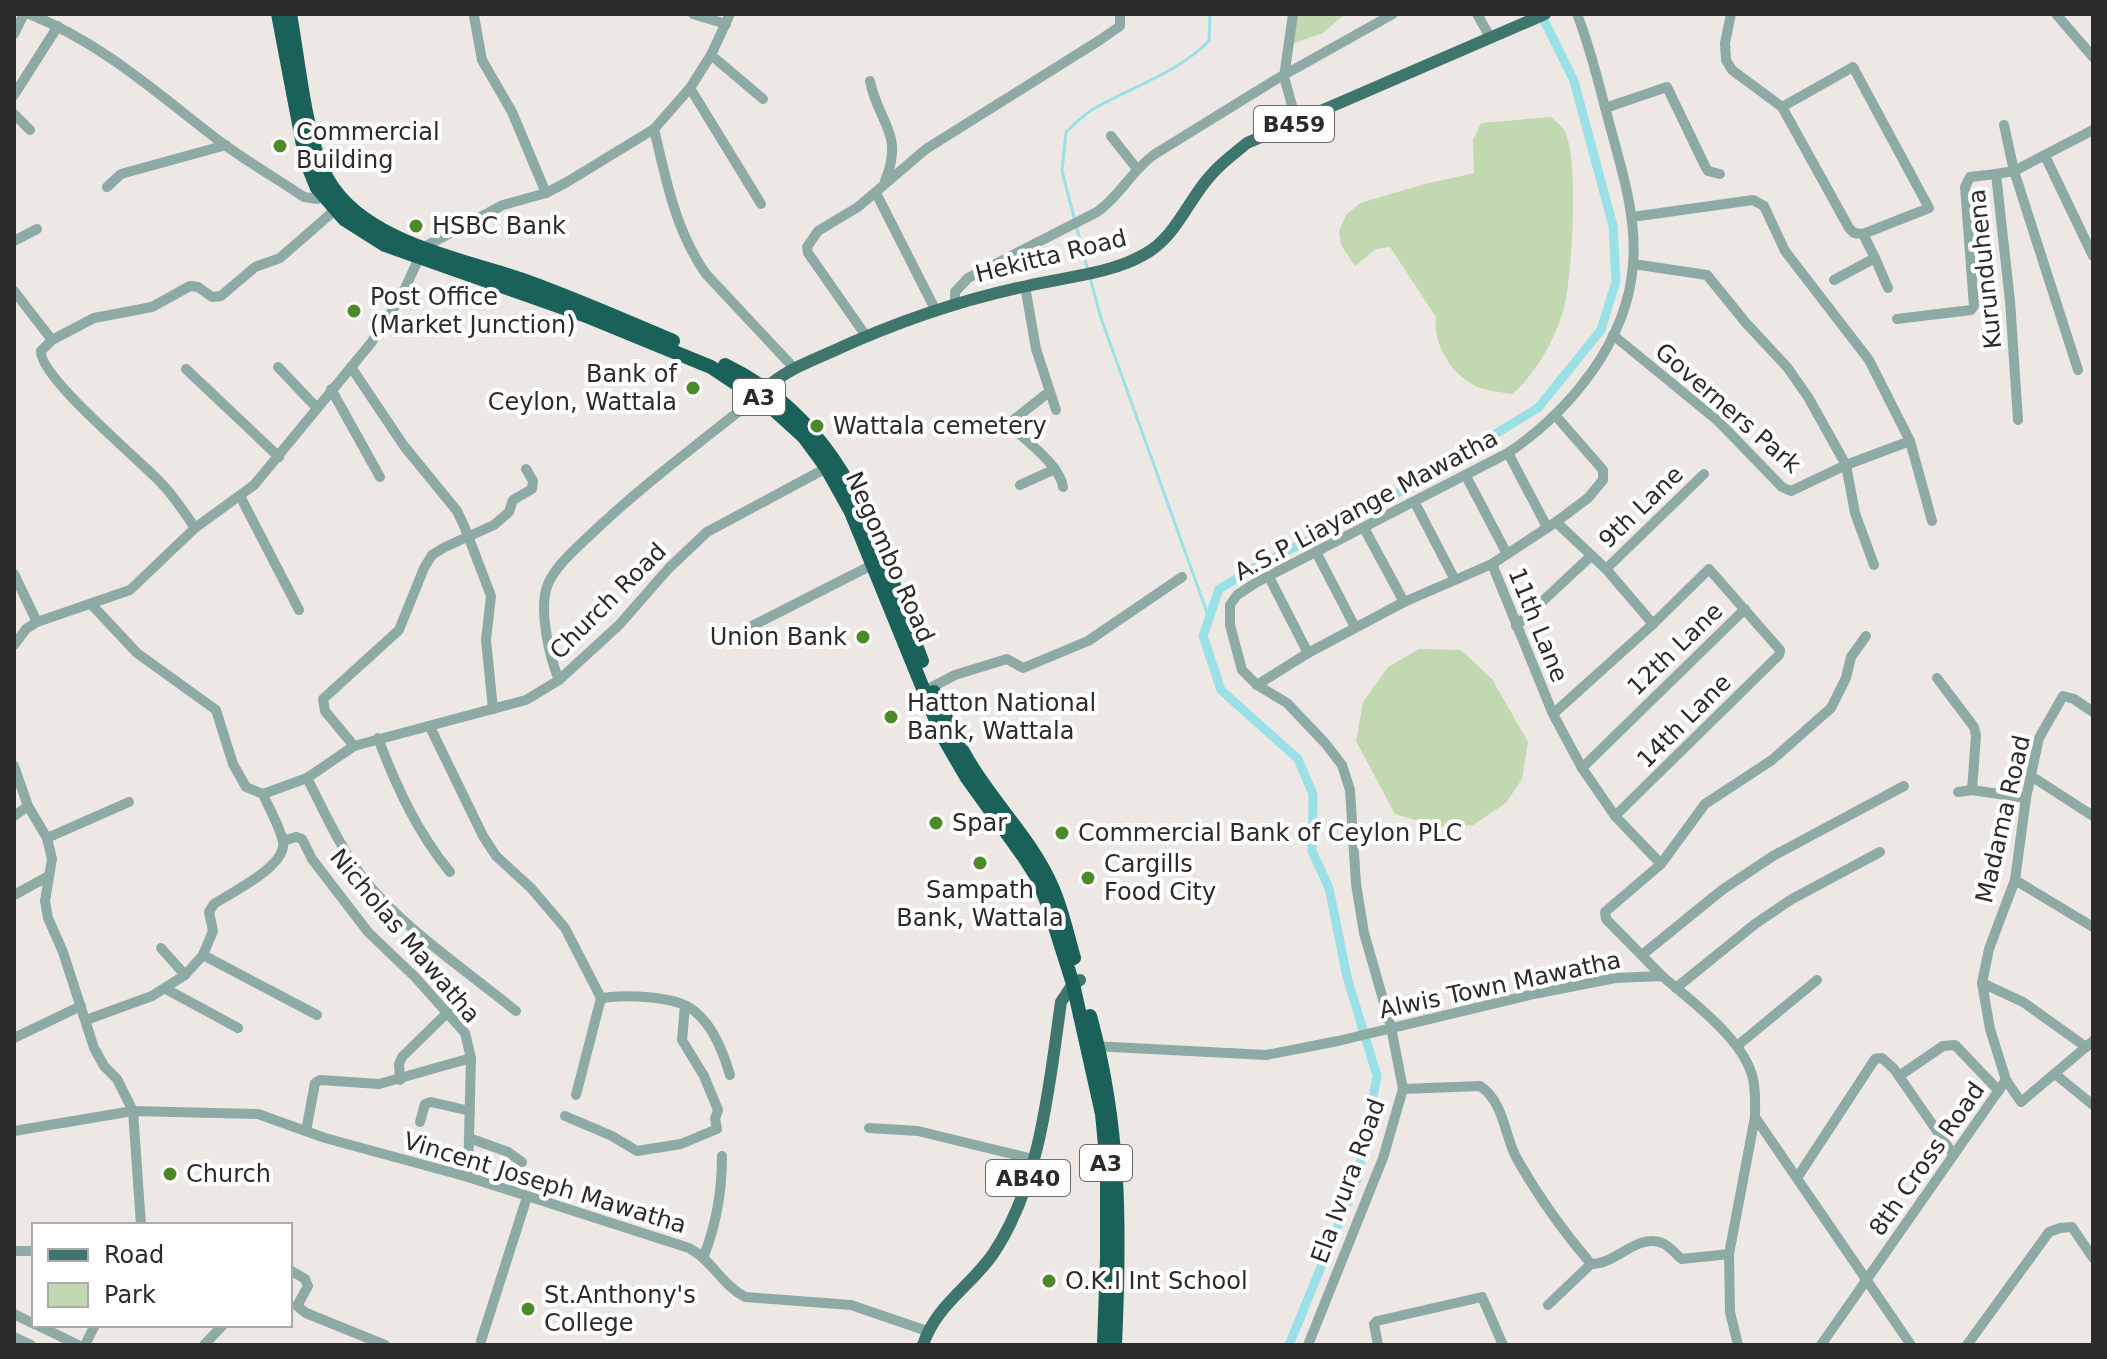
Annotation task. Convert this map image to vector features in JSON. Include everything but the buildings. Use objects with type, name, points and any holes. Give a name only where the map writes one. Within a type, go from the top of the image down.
[{"type":"highway","name":"Negombo Road","points":[[278,14],[312,179],[376,226],[422,253]]},
{"type":"highway","name":"Negombo Road","points":[[290,14],[318,160],[335,210],[369,238],[422,253],[603,322],[762,392],[832,465],[959,745],[980,780],[1026,840],[1053,888],[1093,1046],[1109,1096],[1118,1191],[1115,1345]]},
{"type":"highway","name":"Negombo Road","points":[[878,562],[942,735],[967,778],[1038,879],[1076,982]]},
{"type":"highway","name":"Negombo Road","points":[[1093,1046],[1107,1166],[1104,1345]]},
{"type":"main road","name":"Hekitta Road","points":[[762,392],[794,368],[866,336],[955,305],[1093,272],[1147,254],[1165,238],[1209,177],[1247,143],[1545,14]]},
{"type":"main road","name":"AB40","points":[[923,1345],[927,1331],[941,1310],[991,1256],[1010,1223],[1027,1183],[1061,1002],[1076,982]]},
{"type":"street","points":[[14,34],[27,14],[58,26],[115,60],[226,145],[304,197],[317,199],[328,192]]},
{"type":"street","points":[[14,645],[26,629],[37,622],[130,590],[195,528],[240,496],[279,457],[385,322],[422,253],[503,205],[546,193],[654,129],[690,88],[711,55],[728,19],[693,14]]},
{"type":"street","points":[[866,336],[813,262],[807,247],[818,231],[876,193],[926,149],[1120,26],[1120,14]]},
{"type":"street","points":[[1293,14],[1284,77],[1297,123]]},
{"type":"street","points":[[955,305],[955,292],[968,278],[1108,204],[1137,169],[1155,154],[1393,14]]},
{"type":"street","points":[[1477,14],[1490,37]]},
{"type":"street","name":"A.S.P Liayange Mawatha","points":[[1387,1028],[1364,933],[1356,884],[1350,790],[1342,765],[1287,703],[1257,685],[1242,670],[1230,625],[1230,605],[1237,595],[1269,577],[1466,476],[1534,435],[1587,377],[1613,335],[1629,293],[1633,264],[1632,217],[1605,108],[1577,14]]},
{"type":"street","points":[[1731,14],[1725,43],[1726,60],[1732,70],[1782,107],[1854,233],[1863,234],[1929,208],[1853,67],[1782,107]]},
{"type":"street","points":[[2056,14],[2092,54]]},
{"type":"street","points":[[474,16],[482,60],[512,112],[546,193]]},
{"type":"street","points":[[14,95],[58,26]]},
{"type":"street","points":[[711,55],[763,99]]},
{"type":"street","points":[[870,81],[873,98],[890,130],[891,166],[884,184]]},
{"type":"street","points":[[1605,108],[1667,87],[1708,171],[1720,174]]},
{"type":"street","points":[[690,88],[761,204]]},
{"type":"street","points":[[14,114],[30,130]]},
{"type":"street","points":[[2004,125],[2014,171],[2078,370]]},
{"type":"street","points":[[654,129],[675,215],[694,256],[706,274],[794,368]]},
{"type":"street","name":"Kurunduhena","points":[[2018,420],[2010,301],[1996,174],[2014,171],[2093,130]]},
{"type":"street","points":[[1111,136],[1137,169]]},
{"type":"street","points":[[107,187],[121,174],[226,145]]},
{"type":"street","points":[[2045,156],[2093,256]]},
{"type":"street","points":[[1897,319],[1971,310],[1974,306],[1965,187],[1970,177],[1996,174]]},
{"type":"street","points":[[876,193],[936,311]]},
{"type":"street","points":[[1632,217],[1753,200],[1764,206],[1785,251],[1869,360],[1910,441],[1932,521]]},
{"type":"street","points":[[195,528],[158,479],[51,374],[40,359],[41,351],[52,340],[94,318],[152,307],[190,286],[198,287],[212,297],[221,296],[249,271],[287,253],[335,210]]},
{"type":"street","points":[[14,241],[37,229]]},
{"type":"street","points":[[1863,234],[1888,288]]},
{"type":"street","points":[[1834,280],[1875,258]]},
{"type":"street","points":[[1633,264],[1707,275],[1787,367],[1808,397],[1846,465],[1855,513],[1874,565]]},
{"type":"street","points":[[1025,286],[1036,349],[1056,410]]},
{"type":"street","points":[[14,291],[52,340]]},
{"type":"street","name":"Governers Park","points":[[1613,335],[1718,421],[1782,487],[1791,491],[1846,465],[1910,441]]},
{"type":"street","points":[[278,367],[316,407]]},
{"type":"street","points":[[351,367],[404,446],[457,511],[468,537],[491,596],[486,640],[493,709]]},
{"type":"street","points":[[186,369],[279,457]]},
{"type":"street","points":[[331,389],[380,477]]},
{"type":"street","points":[[559,680],[551,657],[544,605],[549,582],[559,567],[627,502],[762,392]]},
{"type":"street","points":[[1049,392],[1012,421],[1013,428],[1055,469],[1063,479],[1063,487]]},
{"type":"street","points":[[1257,685],[1355,627],[1454,578],[1492,564],[1551,525],[1597,489],[1605,474],[1600,464],[1555,415]]},
{"type":"street","points":[[1508,453],[1551,525],[1606,569],[1653,624]]},
{"type":"street","name":"Church Road","points":[[263,794],[307,778],[354,746],[526,700],[559,680],[619,625],[669,568],[707,532],[832,465]]},
{"type":"street","points":[[354,746],[325,711],[323,699],[399,630],[432,555],[494,525],[509,512],[513,500],[532,489],[533,481],[526,469]]},
{"type":"street","points":[[1020,485],[1055,469]]},
{"type":"street","name":"9th Lane","points":[[1606,569],[1704,474]]},
{"type":"street","points":[[1466,476],[1507,554]]},
{"type":"street","points":[[240,496],[299,610]]},
{"type":"street","points":[[1415,503],[1454,578]]},
{"type":"street","points":[[1364,528],[1404,602]]},
{"type":"street","points":[[1316,552],[1355,627]]},
{"type":"street","points":[[1516,626],[1591,556]]},
{"type":"street","points":[[748,628],[878,562]]},
{"type":"street","name":"11th Lane","points":[[1492,564],[1553,714],[1653,624]]},
{"type":"street","name":"12th Lane","points":[[1582,768],[1745,609],[1709,569],[1653,624]]},
{"type":"street","points":[[14,574],[37,622]]},
{"type":"street","points":[[932,687],[955,675],[1007,659],[1023,668],[1088,641],[1182,577]]},
{"type":"street","points":[[1269,577],[1308,653]]},
{"type":"street","points":[[86,1020],[166,989],[185,975],[203,955],[213,931],[209,912],[214,904],[271,868],[283,851],[283,841],[263,794],[246,787],[233,764],[216,710],[137,653],[92,605]]},
{"type":"street","name":"14th Lane","points":[[1615,816],[1779,655],[1778,644],[1745,609]]},
{"type":"street","points":[[1738,1345],[1730,1312],[1729,1254],[1755,1117],[1753,1079],[1748,1063],[1737,1046],[1662,976],[1606,919],[1605,912],[1661,864],[1705,804],[1772,760],[1831,708],[1846,678],[1851,657],[1866,636]]},
{"type":"street","points":[[1937,678],[1974,727],[1972,790]]},
{"type":"street","name":"Madama Road","points":[[2006,1080],[1990,1029],[1982,983],[1989,949],[2015,880],[2026,798],[2039,738],[2063,696],[2074,699],[2093,712]]},
{"type":"street","points":[[1553,714],[1582,768],[1615,816],[1661,864]]},
{"type":"street","points":[[430,727],[483,836],[496,856],[539,896],[565,928],[601,998],[576,1095]]},
{"type":"street","points":[[378,738],[400,791],[431,850],[450,872]]},
{"type":"street","points":[[14,766],[28,806],[47,838],[52,859],[45,901],[48,918],[63,952],[94,1048],[104,1066],[117,1079],[133,1111],[141,1223]]},
{"type":"street","points":[[2031,776],[2093,816]]},
{"type":"street","points":[[307,778],[350,857],[369,883],[417,930],[516,1011]]},
{"type":"street","points":[[1642,955],[1722,890],[1773,856],[1904,786]]},
{"type":"street","points":[[1958,792],[1972,790],[2026,798]]},
{"type":"street","points":[[47,838],[129,802]]},
{"type":"street","points":[[14,816],[28,806]]},
{"type":"street","name":"Nicholas Mawatha","points":[[283,841],[296,837],[302,839],[312,859],[368,932],[465,1033],[471,1058],[468,1177]]},
{"type":"street","points":[[1676,988],[1755,924],[1792,899],[1880,852]]},
{"type":"street","points":[[14,895],[47,877]]},
{"type":"street","points":[[2015,880],[2093,927]]},
{"type":"street","points":[[161,948],[185,975]]},
{"type":"street","points":[[203,955],[317,1015]]},
{"type":"street","name":"Alwis Town Mawatha","points":[[1093,1046],[1266,1055],[1588,983],[1662,976]]},
{"type":"street","points":[[1737,1046],[1817,980]]},
{"type":"street","points":[[1982,983],[2023,1002],[2090,1044]]},
{"type":"street","points":[[166,989],[238,1028]]},
{"type":"street","points":[[601,998],[639,995],[693,1010],[716,1038],[730,1075]]},
{"type":"street","points":[[14,1038],[81,1006]]},
{"type":"street","points":[[565,1116],[612,1136],[637,1151],[681,1144],[717,1129],[715,1119],[718,1110],[711,1092],[682,1040],[685,1006]]},
{"type":"street","points":[[400,1080],[402,1057],[448,1012]]},
{"type":"street","name":"Ela Ivura Road","points":[[1308,1345],[1383,1158],[1403,1089],[1387,1028]]},
{"type":"street","name":"8th Cross Road","points":[[1821,1345],[2006,1080],[2021,1102],[2090,1044]]},
{"type":"street","points":[[1899,1076],[1943,1046],[1955,1045],[1999,1091]]},
{"type":"street","points":[[306,1131],[315,1083],[320,1080],[358,1084],[400,1080],[471,1058]]},
{"type":"street","points":[[1797,1178],[1875,1059],[1882,1058],[1899,1076],[1953,1154]]},
{"type":"street","points":[[2055,1074],[2093,1105]]},
{"type":"street","points":[[1403,1089],[1480,1086],[1485,1090],[1503,1118],[1514,1154],[1566,1236],[1591,1264],[1601,1265],[1642,1243],[1662,1243],[1682,1259],[1729,1254]]},
{"type":"street","points":[[420,1122],[425,1104],[431,1102],[470,1111]]},
{"type":"street","name":"Vincent Joseph Mawatha","points":[[14,1131],[133,1111],[258,1114],[689,1248],[703,1258],[730,1289],[745,1297],[851,1305],[927,1331]]},
{"type":"street","points":[[1755,1117],[1911,1345]]},
{"type":"street","points":[[869,1128],[918,1131],[1033,1159]]},
{"type":"street","points":[[469,1138],[500,1148],[522,1162]]},
{"type":"street","points":[[703,1258],[713,1227],[722,1176],[722,1156]]},
{"type":"street","points":[[481,1341],[527,1197]]},
{"type":"street","points":[[1967,1345],[2049,1232],[2072,1227],[2093,1258]]},
{"type":"street","points":[[1548,1305],[1591,1264]]},
{"type":"street","points":[[292,1271],[303,1276],[308,1286],[297,1306],[306,1313],[385,1345]]},
{"type":"street","points":[[1378,1345],[1374,1324],[1377,1321],[1482,1297],[1503,1345]]},
{"type":"street","points":[[41,1327],[78,1345]]},
{"type":"street","points":[[85,1345],[94,1327]]},
{"type":"street","points":[[204,1345],[221,1327]]},
{"type":"street","points":[[14,1337],[31,1345]]},
{"type":"green space","points":[[1295,14],[1345,14],[1323,33],[1292,44]]},
{"type":"green space","points":[[1551,117],[1564,130],[1572,165],[1571,248],[1563,312],[1543,357],[1521,386],[1512,394],[1480,388],[1461,376],[1446,359],[1437,338],[1436,317],[1390,247],[1376,249],[1355,266],[1341,245],[1339,231],[1346,215],[1360,203],[1474,173],[1473,140],[1481,123]]},
{"type":"green space","points":[[1419,649],[1461,650],[1492,679],[1528,742],[1522,779],[1506,803],[1473,825],[1438,827],[1395,814],[1356,741],[1363,702],[1388,667]]},
{"type":"waterway","points":[[1088,271],[1062,171],[1066,132],[1091,110],[1197,52],[1209,41],[1210,14]]},
{"type":"waterway","points":[[1289,1345],[1358,1177],[1377,1076],[1347,977],[1329,888],[1312,851],[1313,794],[1298,759],[1221,690],[1203,636],[1219,589],[1259,565],[1373,508],[1538,408],[1601,330],[1616,281],[1613,226],[1574,81],[1541,14]]},
{"type":"waterway","points":[[1090,278],[1101,318],[1209,618]]},
{"type":"place","name":"Commercial Building","points":[[280,146]]},
{"type":"place","name":"HSBC Bank","points":[[416,226]]},
{"type":"place","name":"Post Office (Market Junction)","points":[[354,311]]},
{"type":"place","name":"Bank of Ceylon, Wattala","points":[[693,388]]},
{"type":"place","name":"Wattala cemetery","points":[[817,426]]},
{"type":"place","name":"Union Bank","points":[[863,637]]},
{"type":"place","name":"Hatton National Bank, Wattala","points":[[891,717]]},
{"type":"place","name":"Spar","points":[[936,823]]},
{"type":"place","name":"Commercial Bank of Ceylon PLC","points":[[1062,833]]},
{"type":"place","name":"Sampath Bank, Wattala","points":[[980,863]]},
{"type":"place","name":"Cargills Food City","points":[[1088,878]]},
{"type":"place","name":"Church","points":[[170,1174]]},
{"type":"place","name":"O.K.I Int School","points":[[1049,1281]]},
{"type":"place","name":"St.Anthony's College","points":[[528,1309]]}]
